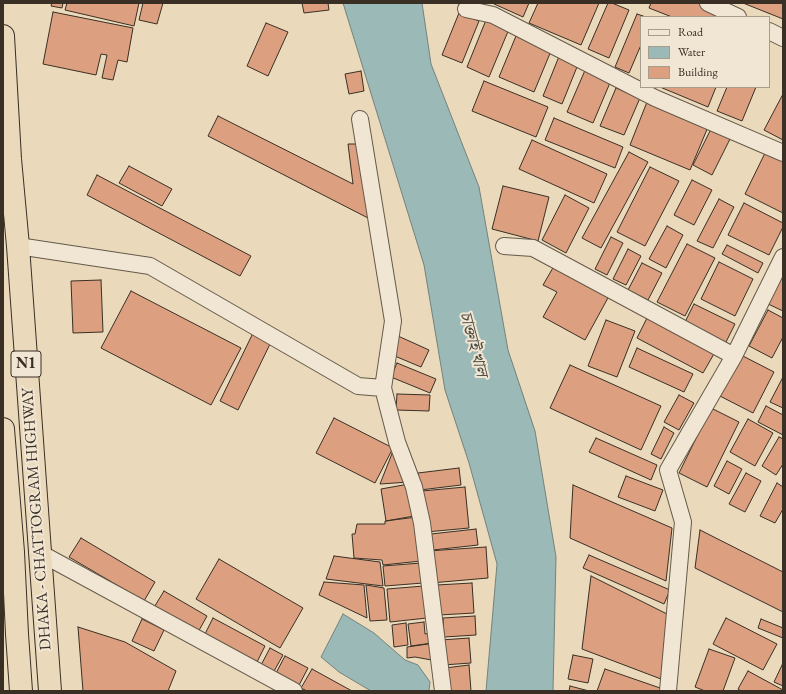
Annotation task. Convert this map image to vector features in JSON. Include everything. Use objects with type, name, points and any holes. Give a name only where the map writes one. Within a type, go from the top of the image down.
[{"type":"highway","name":"DHAKA - CHATTOGRAM HIGHWAY","points":[[3,36],[10,159],[18,246],[50,691]]},
{"type":"highway","name":"DHAKA - CHATTOGRAM HIGHWAY","points":[[3,429],[13,552],[16,634],[21,691]]},
{"type":"street","points":[[708,3],[736,16]]},
{"type":"street","points":[[466,9],[493,15],[655,98],[783,153]]},
{"type":"street","points":[[770,32],[783,38]]},
{"type":"street","points":[[360,119],[393,321],[384,388],[396,442],[414,487],[422,523],[443,691]]},
{"type":"street","points":[[18,246],[150,266],[358,386],[384,388]]},
{"type":"street","points":[[504,246],[533,248],[734,356]]},
{"type":"street","points":[[668,691],[683,522],[668,470],[734,356],[783,257]]},
{"type":"street","points":[[40,553],[294,691]]},
{"type":"water","name":"চাক্তাই খাল","points":[[343,3],[422,3],[431,64],[479,187],[508,350],[535,431],[556,557],[553,691],[486,691],[497,564],[469,463],[445,390],[424,265]]},
{"type":"water","points":[[343,614],[374,633],[405,660],[418,665],[430,682],[429,691],[371,691],[339,672],[321,657]]},
{"type":"building","points":[[52,3],[63,3],[62,8],[51,6]]},
{"type":"building","points":[[67,3],[139,3],[134,26],[65,10]]},
{"type":"building","points":[[143,3],[163,3],[157,24],[139,20]]},
{"type":"building","points":[[302,3],[328,3],[329,10],[304,13]]},
{"type":"building","points":[[492,3],[529,3],[523,17]]},
{"type":"building","points":[[538,3],[599,3],[581,45],[529,23]]},
{"type":"building","points":[[608,3],[612,3],[629,10],[609,58],[588,49]]},
{"type":"building","points":[[651,3],[700,3],[732,16],[669,16],[649,8]]},
{"type":"building","points":[[743,3],[783,3],[783,19]]},
{"type":"building","points":[[53,12],[133,28],[127,62],[118,60],[113,80],[102,78],[107,55],[101,54],[96,75],[43,64]]},
{"type":"building","points":[[459,13],[479,21],[462,63],[442,55]]},
{"type":"building","points":[[637,14],[643,16],[640,16],[640,47],[629,73],[615,67]]},
{"type":"building","points":[[486,20],[509,29],[489,77],[467,67]]},
{"type":"building","points":[[266,23],[288,32],[268,76],[247,66]]},
{"type":"building","points":[[516,36],[551,51],[534,92],[499,77]]},
{"type":"building","points":[[560,54],[579,62],[562,104],[543,96]]},
{"type":"building","points":[[586,68],[612,78],[593,123],[567,112]]},
{"type":"building","points":[[361,71],[364,91],[349,94],[345,74]]},
{"type":"building","points":[[484,81],[548,107],[536,137],[472,111]]},
{"type":"building","points":[[616,88],[640,98],[624,135],[600,126]]},
{"type":"building","points":[[662,88],[716,88],[708,107]]},
{"type":"building","points":[[727,88],[756,88],[742,121],[717,111]]},
{"type":"building","points":[[783,94],[783,140],[764,130]]},
{"type":"building","points":[[647,102],[708,127],[690,170],[630,145]]},
{"type":"building","points":[[218,116],[353,184],[348,144],[358,144],[370,219],[208,136]]},
{"type":"building","points":[[554,118],[623,147],[615,168],[545,140]]},
{"type":"building","points":[[712,127],[731,137],[712,175],[693,165]]},
{"type":"building","points":[[532,140],[607,174],[594,203],[519,169]]},
{"type":"building","points":[[766,151],[783,160],[783,213],[745,194]]},
{"type":"building","points":[[629,152],[648,162],[601,248],[582,238]]},
{"type":"building","points":[[129,166],[172,189],[162,206],[119,183]]},
{"type":"building","points":[[650,167],[679,181],[645,246],[617,232]]},
{"type":"building","points":[[97,175],[251,256],[240,276],[87,195]]},
{"type":"building","points":[[692,180],[712,190],[694,225],[674,215]]},
{"type":"building","points":[[503,186],[549,197],[538,241],[492,229]]},
{"type":"building","points":[[565,195],[589,208],[566,253],[542,240]]},
{"type":"building","points":[[719,199],[734,207],[713,248],[697,241]]},
{"type":"building","points":[[744,203],[783,223],[783,227],[769,255],[728,235]]},
{"type":"building","points":[[667,226],[683,235],[666,268],[649,259]]},
{"type":"building","points":[[611,237],[623,243],[607,275],[595,269]]},
{"type":"building","points":[[687,244],[715,258],[685,316],[657,302]]},
{"type":"building","points":[[727,245],[763,263],[758,273],[722,254]]},
{"type":"building","points":[[628,249],[641,256],[626,285],[613,279]]},
{"type":"building","points":[[719,262],[753,279],[735,316],[701,299]]},
{"type":"building","points":[[642,263],[662,273],[648,300],[628,290]]},
{"type":"building","points":[[554,266],[609,296],[585,340],[543,317],[557,292],[543,285]]},
{"type":"building","points":[[783,269],[783,311],[766,303]]},
{"type":"building","points":[[101,280],[103,332],[73,333],[71,281]]},
{"type":"building","points":[[131,291],[241,348],[211,405],[101,348]]},
{"type":"building","points":[[694,304],[735,324],[724,346],[683,326]]},
{"type":"building","points":[[768,310],[783,318],[783,337],[772,358],[749,346]]},
{"type":"building","points":[[648,316],[715,352],[703,373],[637,338]]},
{"type":"building","points":[[606,320],[635,331],[617,377],[588,366]]},
{"type":"building","points":[[253,333],[271,342],[238,410],[220,401]]},
{"type":"building","points":[[398,336],[429,350],[421,367],[390,354]]},
{"type":"building","points":[[637,348],[693,374],[684,392],[629,367]]},
{"type":"building","points":[[739,354],[774,372],[753,413],[718,395]]},
{"type":"building","points":[[397,363],[436,379],[430,393],[391,377]]},
{"type":"building","points":[[570,365],[661,406],[641,450],[550,408]]},
{"type":"building","points":[[783,377],[783,408],[770,402]]},
{"type":"building","points":[[397,394],[430,395],[429,411],[396,410]]},
{"type":"building","points":[[679,395],[694,403],[679,430],[664,422]]},
{"type":"building","points":[[766,406],[783,415],[783,435],[758,422]]},
{"type":"building","points":[[711,408],[739,422],[707,487],[679,473]]},
{"type":"building","points":[[334,418],[393,448],[375,483],[316,453]]},
{"type":"building","points":[[748,419],[773,433],[755,466],[730,452]]},
{"type":"building","points":[[664,427],[674,433],[661,459],[651,454]]},
{"type":"building","points":[[779,437],[783,439],[783,464],[776,475],[762,466]]},
{"type":"building","points":[[596,438],[657,465],[651,480],[589,452]]},
{"type":"building","points":[[393,451],[409,482],[380,484]]},
{"type":"building","points":[[727,461],[742,469],[729,494],[714,486]]},
{"type":"building","points":[[459,468],[461,485],[420,490],[418,473]]},
{"type":"building","points":[[746,473],[761,481],[745,512],[729,504]]},
{"type":"building","points":[[626,476],[663,490],[655,511],[618,497]]},
{"type":"building","points":[[777,483],[783,487],[783,509],[775,523],[760,516]]},
{"type":"building","points":[[409,484],[414,516],[386,521],[381,489]]},
{"type":"building","points":[[573,485],[672,528],[666,581],[570,538]]},
{"type":"building","points":[[465,487],[469,528],[426,532],[422,491]]},
{"type":"building","points":[[417,517],[421,561],[383,565],[382,560],[354,558],[352,534],[355,534],[357,524],[385,524],[385,521]]},
{"type":"building","points":[[476,529],[478,545],[433,550],[431,534]]},
{"type":"building","points":[[700,530],[783,572],[783,612],[695,568]]},
{"type":"building","points":[[81,538],[155,582],[144,601],[69,557]]},
{"type":"building","points":[[486,547],[488,578],[431,583],[428,551]]},
{"type":"building","points":[[589,555],[670,590],[664,604],[583,568]]},
{"type":"building","points":[[334,556],[380,562],[383,586],[326,579]]},
{"type":"building","points":[[219,559],[303,608],[280,648],[196,599]]},
{"type":"building","points":[[421,563],[423,583],[385,586],[383,566]]},
{"type":"building","points":[[591,576],[667,614],[661,679],[582,649]]},
{"type":"building","points":[[324,582],[364,585],[367,618],[319,595]]},
{"type":"building","points":[[472,583],[474,613],[439,615],[437,585]]},
{"type":"building","points":[[366,585],[384,588],[387,620],[370,621]]},
{"type":"building","points":[[424,586],[427,618],[390,622],[387,589]]},
{"type":"building","points":[[164,591],[207,616],[197,634],[153,609]]},
{"type":"building","points":[[475,616],[476,635],[444,637],[443,618]]},
{"type":"building","points":[[213,618],[265,646],[255,666],[203,638]]},
{"type":"building","points":[[726,618],[777,644],[763,670],[713,644]]},
{"type":"building","points":[[142,619],[164,630],[154,651],[132,641]]},
{"type":"building","points":[[761,619],[783,628],[783,638],[758,628]]},
{"type":"building","points":[[424,622],[425,634],[431,633],[432,643],[411,646],[408,624]]},
{"type":"building","points":[[406,623],[408,645],[394,647],[392,625]]},
{"type":"building","points":[[78,627],[125,642],[176,671],[168,691],[83,691]]},
{"type":"building","points":[[469,638],[471,663],[443,665],[441,640]]},
{"type":"building","points":[[435,643],[437,661],[415,657],[407,658],[407,647]]},
{"type":"building","points":[[270,648],[283,655],[273,673],[260,667]]},
{"type":"building","points":[[709,649],[735,658],[723,691],[705,691],[695,687]]},
{"type":"building","points":[[573,655],[593,659],[588,683],[568,679]]},
{"type":"building","points":[[285,656],[308,668],[298,687],[275,675]]},
{"type":"building","points":[[783,663],[783,686],[774,682]]},
{"type":"building","points":[[469,665],[471,691],[448,691],[445,668]]},
{"type":"building","points":[[312,669],[352,691],[307,691],[301,688]]},
{"type":"building","points":[[605,669],[663,689],[663,691],[597,691]]},
{"type":"building","points":[[748,671],[783,691],[741,691],[738,689]]},
{"type":"building","points":[[570,686],[589,691],[569,691]]}]
